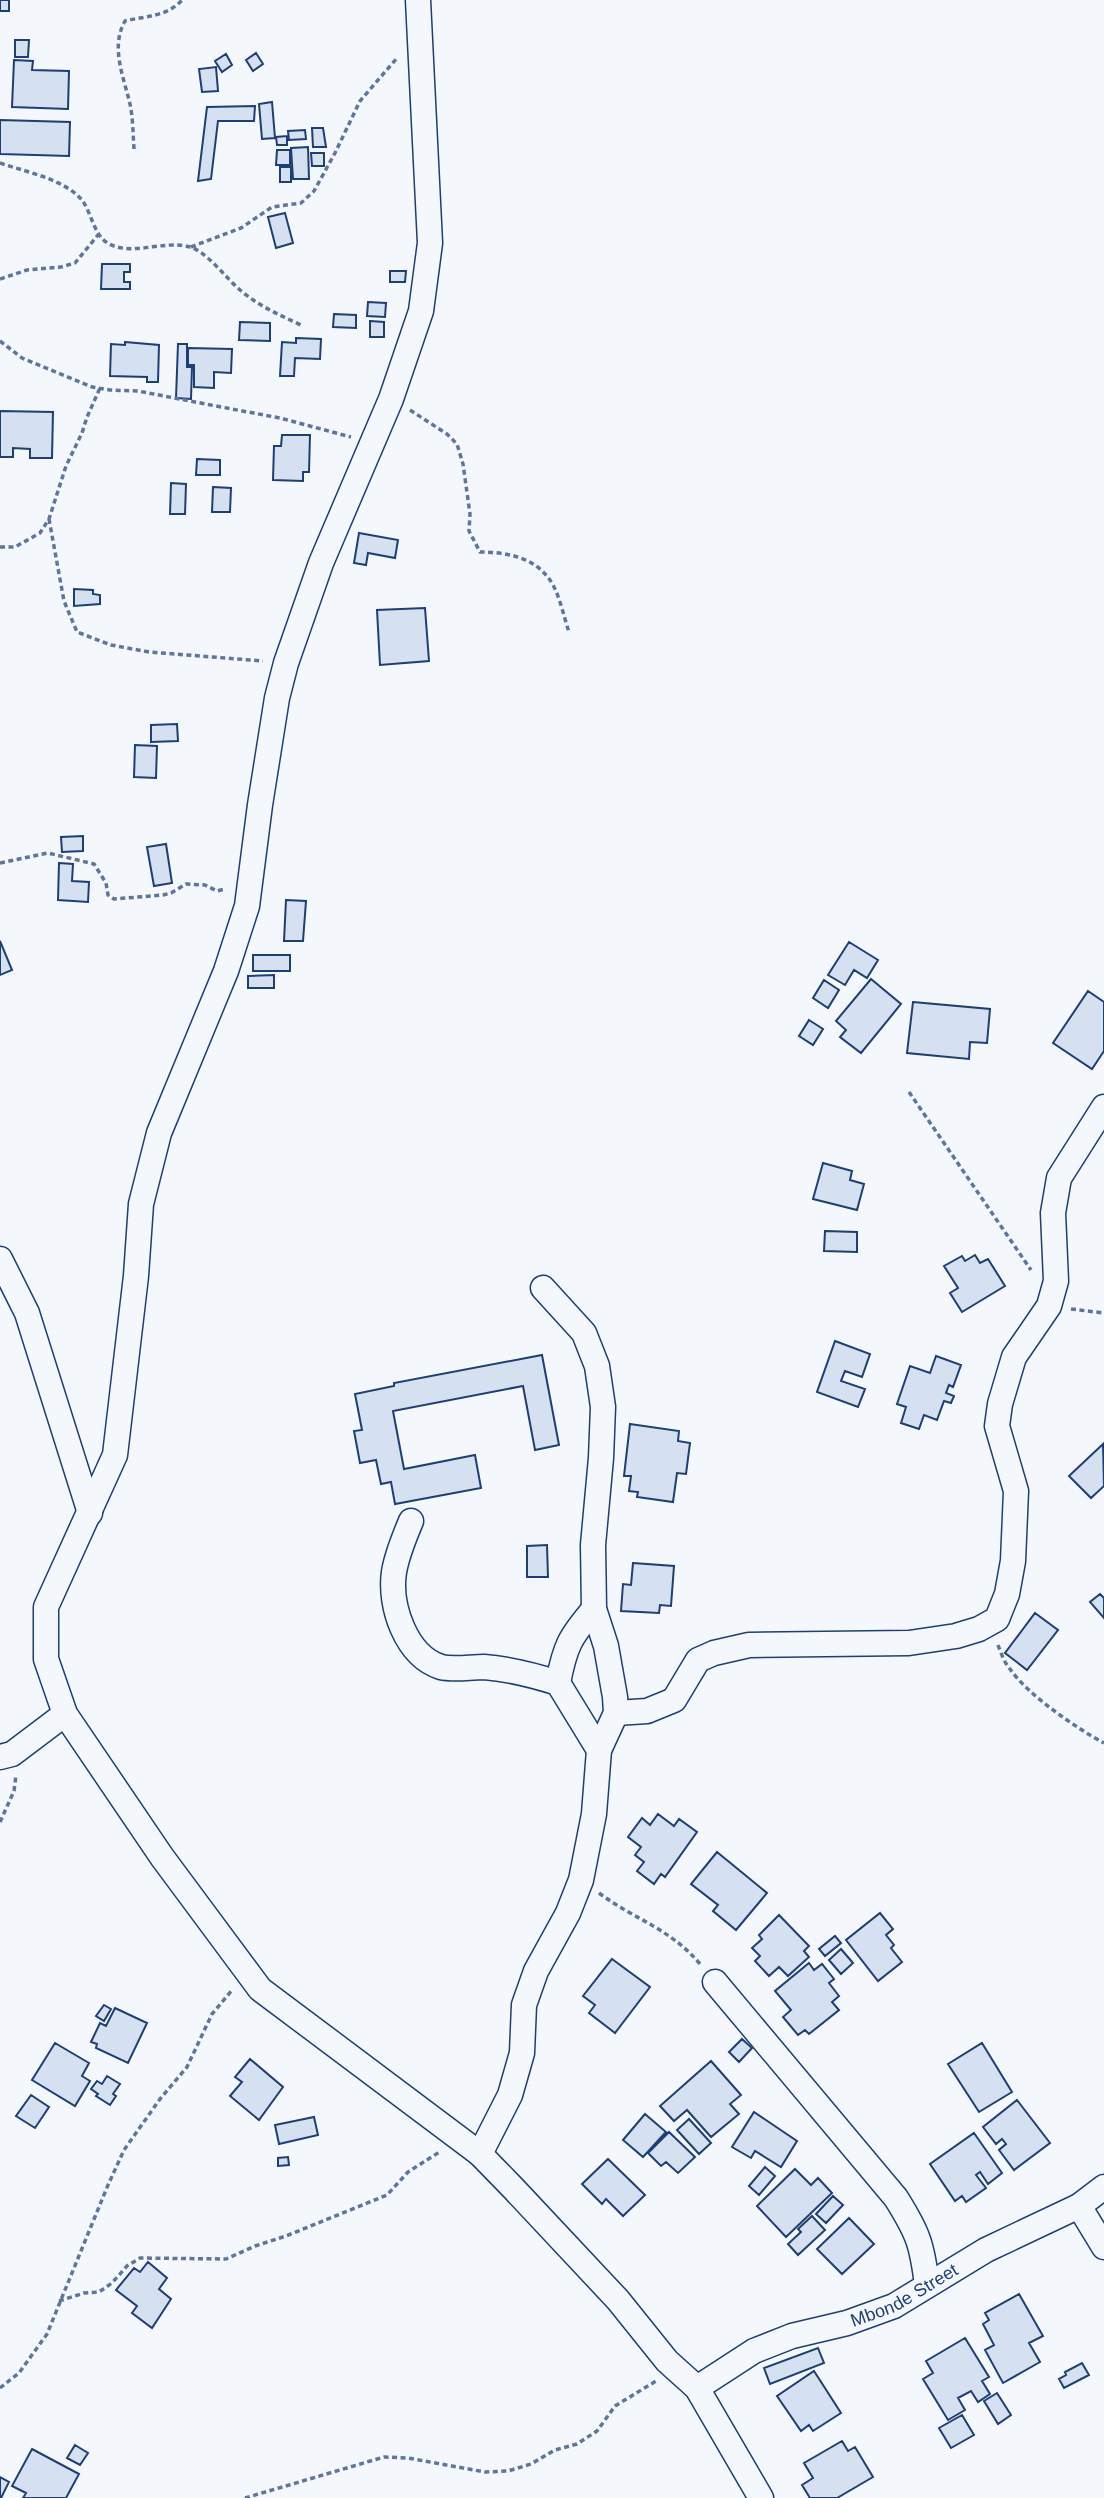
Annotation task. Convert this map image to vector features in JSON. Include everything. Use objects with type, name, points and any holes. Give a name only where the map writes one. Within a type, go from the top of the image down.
[{"type":"street","points":[[418,0],[430,243],[421,311],[374,441],[320,563],[286,663],[277,698],[247,905],[226,971],[156,1144],[141,1204],[136,1276],[115,1455],[46,1607],[46,1659],[65,1714],[162,1857],[246,1973],[260,1989],[470,2147],[573,2250],[667,2361],[697,2388],[761,2498]]},
{"type":"street","points":[[616,1713],[647,1711],[674,1700],[698,1660],[714,1653],[748,1645],[909,1643],[956,1636],[979,1629],[997,1619],[1007,1594],[1013,1561],[1016,1491],[997,1426],[1000,1405],[1014,1357],[1051,1298],[1056,1281],[1053,1213],[1059,1178],[1104,1107]]},
{"type":"street","points":[[0,1259],[27,1313],[90,1513]]},
{"type":"street","points":[[470,2147],[510,2095],[522,2053],[524,2006],[536,1971],[568,1913],[581,1880],[594,1814],[599,1750],[616,1713],[606,1646],[594,1609],[593,1545],[603,1407],[597,1366],[584,1333],[543,1288]]},
{"type":"street","points":[[411,1521],[398,1554],[394,1597],[409,1640],[424,1660],[444,1668],[516,1670],[558,1683],[599,1750]]},
{"type":"street","points":[[558,1683],[564,1656],[573,1634],[594,1609]]},
{"type":"street","points":[[10,1752],[65,1714]]},
{"type":"street","points":[[715,1982],[896,2198],[916,2231],[923,2253],[927,2285]]},
{"type":"street","name":"Mbonde Street","points":[[697,2388],[754,2351],[792,2336],[847,2323],[894,2306],[986,2250],[1079,2206],[1104,2187]]},
{"type":"street","points":[[1079,2206],[1104,2247]]},
{"type":"path","points":[[134,149],[131,109],[121,72],[120,29],[128,20],[145,19],[163,13],[182,0]]},
{"type":"path","points":[[0,163],[70,189],[90,212],[105,242],[117,246],[191,247],[241,228],[272,207],[301,203],[314,191],[360,101],[393,64],[418,27]]},
{"type":"path","points":[[0,279],[27,270],[75,263],[99,234]]},
{"type":"path","points":[[191,247],[266,310],[303,326]]},
{"type":"path","points":[[0,341],[22,358],[100,388],[138,391],[229,408],[374,441]]},
{"type":"path","points":[[0,547],[15,547],[40,533],[49,519],[66,466],[100,388]]},
{"type":"path","points":[[394,389],[412,413],[447,434],[457,444],[463,464],[470,514],[469,531],[480,552],[511,555],[527,561],[546,575],[569,632]]},
{"type":"path","points":[[49,519],[64,601],[77,632],[111,645],[149,652],[286,663]]},
{"type":"path","points":[[0,863],[48,853],[94,864],[106,883],[108,895],[114,899],[163,895],[186,884],[205,885],[222,891],[253,871]]},
{"type":"path","points":[[909,1092],[1051,1298],[1104,1313]]},
{"type":"path","points":[[997,1619],[995,1637],[1009,1668],[1026,1687],[1063,1717],[1104,1743]]},
{"type":"path","points":[[0,1822],[14,1791],[10,1752]]},
{"type":"path","points":[[581,1880],[609,1901],[655,1925],[687,1948],[715,1982]]},
{"type":"path","points":[[0,2388],[19,2373],[47,2334],[124,2150],[160,2099],[187,2067],[212,2014],[246,1973]]},
{"type":"path","points":[[59,2301],[99,2292],[112,2283],[127,2266],[141,2258],[226,2259],[387,2194],[408,2172],[470,2147]]},
{"type":"path","points":[[245,2498],[384,2457],[408,2458],[485,2472],[508,2472],[531,2464],[555,2450],[576,2444],[597,2431],[615,2406],[677,2370]]},
{"type":"building","points":[[0,0],[9,0],[9,11],[0,11]]},
{"type":"building","points":[[15,40],[29,40],[28,57],[15,57]]},
{"type":"building","points":[[256,53],[263,64],[253,71],[246,60]]},
{"type":"building","points":[[226,54],[232,65],[222,72],[215,61]]},
{"type":"building","points":[[14,60],[33,61],[32,70],[69,71],[68,109],[12,107]]},
{"type":"building","points":[[216,67],[218,91],[202,92],[199,69]]},
{"type":"building","points":[[272,102],[275,138],[262,139],[259,104]]},
{"type":"building","points":[[255,106],[254,121],[218,121],[211,179],[198,181],[207,107]]},
{"type":"building","points":[[0,120],[70,122],[69,156],[0,154]]},
{"type":"building","points":[[312,128],[323,128],[326,147],[313,147]]},
{"type":"building","points":[[305,130],[306,139],[289,140],[288,131]]},
{"type":"building","points":[[287,136],[287,145],[277,145],[276,137]]},
{"type":"building","points":[[308,147],[309,179],[293,179],[291,148]]},
{"type":"building","points":[[277,150],[290,150],[290,165],[276,165]]},
{"type":"building","points":[[311,153],[324,153],[324,166],[312,166]]},
{"type":"building","points":[[280,167],[291,167],[291,182],[280,182]]},
{"type":"building","points":[[285,213],[293,243],[276,248],[268,217]]},
{"type":"building","points":[[102,264],[130,264],[130,272],[124,272],[124,282],[130,282],[130,289],[101,289]]},
{"type":"building","points":[[390,271],[406,271],[405,282],[390,282]]},
{"type":"building","points":[[368,302],[386,303],[385,317],[367,316]]},
{"type":"building","points":[[334,314],[356,315],[356,328],[333,327]]},
{"type":"building","points":[[370,321],[384,322],[384,337],[370,337]]},
{"type":"building","points":[[240,322],[270,323],[270,341],[239,340]]},
{"type":"building","points":[[296,338],[321,339],[320,359],[295,358],[294,376],[280,376],[282,342],[296,343]]},
{"type":"building","points":[[125,342],[159,345],[158,382],[147,382],[147,377],[110,376],[111,344],[125,345]]},
{"type":"building","points":[[178,344],[187,344],[187,367],[192,367],[191,399],[176,398]]},
{"type":"building","points":[[188,348],[232,349],[231,373],[214,372],[214,388],[194,387],[194,365],[188,365]]},
{"type":"building","points":[[0,411],[53,412],[52,458],[30,458],[30,449],[13,448],[13,457],[0,457]]},
{"type":"building","points":[[282,435],[310,435],[309,472],[303,472],[303,481],[273,480],[274,446],[281,446]]},
{"type":"building","points":[[197,459],[220,460],[220,475],[196,475]]},
{"type":"building","points":[[171,483],[186,484],[185,514],[170,514]]},
{"type":"building","points":[[213,487],[231,488],[230,512],[212,512]]},
{"type":"building","points":[[359,533],[398,540],[395,558],[368,553],[366,565],[354,563]]},
{"type":"building","points":[[74,589],[93,590],[93,594],[100,595],[100,604],[74,606]]},
{"type":"building","points":[[425,608],[429,661],[380,665],[377,610]]},
{"type":"building","points":[[177,724],[178,741],[151,742],[151,725]]},
{"type":"building","points":[[135,745],[157,746],[156,778],[134,777]]},
{"type":"building","points":[[83,836],[83,851],[62,852],[61,837]]},
{"type":"building","points":[[166,844],[172,883],[154,886],[147,847]]},
{"type":"building","points":[[59,863],[73,864],[72,881],[89,882],[88,902],[58,900]]},
{"type":"building","points":[[286,900],[306,901],[303,941],[284,941]]},
{"type":"building","points":[[0,941],[12,970],[0,975]]},
{"type":"building","points":[[849,942],[878,960],[867,978],[854,970],[845,985],[828,975]]},
{"type":"building","points":[[253,955],[290,955],[290,971],[253,971]]},
{"type":"building","points":[[274,975],[274,988],[248,988],[248,976]]},
{"type":"building","points":[[871,979],[901,1004],[861,1053],[840,1037],[846,1030],[836,1021]]},
{"type":"building","points":[[824,980],[839,990],[828,1008],[813,998]]},
{"type":"building","points":[[1088,991],[1104,1002],[1104,1051],[1092,1069],[1053,1043]]},
{"type":"building","points":[[913,1002],[990,1009],[987,1043],[970,1042],[969,1059],[907,1053]]},
{"type":"building","points":[[809,1020],[823,1029],[813,1045],[799,1036]]},
{"type":"building","points":[[823,1163],[852,1171],[850,1180],[864,1184],[857,1210],[813,1199]]},
{"type":"building","points":[[825,1231],[857,1232],[857,1252],[824,1251]]},
{"type":"building","points":[[975,1255],[980,1263],[988,1259],[1005,1286],[962,1312],[950,1293],[958,1288],[944,1266],[962,1256],[965,1261]]},
{"type":"building","points":[[835,1341],[870,1354],[862,1377],[845,1371],[841,1381],[865,1389],[858,1407],[817,1392]]},
{"type":"building","points":[[542,1355],[559,1445],[535,1450],[523,1386],[393,1411],[404,1469],[475,1455],[481,1488],[395,1504],[391,1482],[381,1484],[376,1460],[360,1463],[354,1431],[362,1430],[355,1394],[394,1386],[394,1383]]},
{"type":"building","points":[[936,1356],[961,1365],[953,1387],[949,1385],[946,1393],[954,1396],[951,1403],[944,1401],[937,1420],[924,1415],[919,1429],[901,1423],[906,1407],[897,1404],[910,1366],[930,1373]]},
{"type":"building","points":[[630,1424],[679,1431],[678,1441],[690,1443],[686,1474],[677,1473],[673,1502],[637,1497],[638,1492],[629,1491],[631,1476],[624,1476]]},
{"type":"building","points":[[1103,1444],[1104,1486],[1091,1498],[1069,1476]]},
{"type":"building","points":[[547,1545],[548,1577],[527,1577],[527,1546]]},
{"type":"building","points":[[633,1563],[674,1566],[671,1606],[660,1605],[659,1613],[621,1611],[623,1584],[631,1585]]},
{"type":"building","points":[[1100,1594],[1104,1598],[1104,1618],[1090,1602]]},
{"type":"building","points":[[1035,1613],[1058,1630],[1027,1670],[1005,1653]]},
{"type":"building","points":[[658,1814],[674,1826],[679,1819],[697,1832],[665,1877],[661,1874],[654,1884],[637,1871],[644,1862],[635,1855],[641,1847],[628,1837],[642,1818],[650,1825]]},
{"type":"building","points":[[717,1852],[767,1893],[736,1930],[713,1911],[718,1905],[691,1884]]},
{"type":"building","points":[[880,1913],[893,1929],[886,1935],[894,1945],[891,1948],[902,1962],[878,1981],[846,1940]]},
{"type":"building","points":[[779,1915],[809,1946],[804,1951],[809,1957],[788,1976],[779,1967],[769,1976],[755,1961],[760,1956],[752,1948],[762,1939],[759,1935]]},
{"type":"building","points":[[835,1936],[841,1943],[825,1956],[819,1949]]},
{"type":"building","points":[[841,1949],[853,1963],[841,1974],[829,1960]]},
{"type":"building","points":[[612,1959],[650,1987],[615,2033],[589,2013],[595,2005],[583,1996]]},
{"type":"building","points":[[809,1963],[814,1970],[822,1964],[834,1979],[829,1983],[839,1996],[832,2002],[839,2010],[809,2034],[805,2030],[798,2035],[783,2017],[791,2010],[775,1991]]},
{"type":"building","points":[[104,2005],[111,2009],[104,2021],[96,2016]]},
{"type":"building","points":[[115,2008],[147,2023],[128,2063],[96,2048],[97,2044],[91,2042],[100,2023],[106,2026]]},
{"type":"building","points":[[742,2039],[752,2048],[739,2062],[729,2052]]},
{"type":"building","points":[[55,2043],[89,2063],[82,2076],[90,2081],[75,2106],[32,2080]]},
{"type":"building","points":[[982,2043],[1012,2092],[979,2112],[948,2064]]},
{"type":"building","points":[[250,2059],[283,2087],[259,2120],[230,2096],[242,2082],[235,2077]]},
{"type":"building","points":[[711,2061],[741,2095],[730,2104],[739,2114],[711,2137],[687,2110],[674,2121],[660,2106]]},
{"type":"building","points":[[107,2076],[120,2084],[110,2105],[96,2096],[98,2094],[91,2089],[97,2081],[102,2084]]},
{"type":"building","points":[[31,2095],[49,2107],[35,2128],[16,2116]]},
{"type":"building","points":[[1017,2100],[1050,2143],[1014,2170],[999,2150],[1006,2144],[1002,2139],[996,2144],[983,2127]]},
{"type":"building","points":[[754,2112],[797,2141],[781,2167],[755,2151],[751,2158],[732,2147]]},
{"type":"building","points":[[645,2114],[666,2132],[643,2157],[623,2140]]},
{"type":"building","points":[[314,2117],[318,2135],[279,2144],[275,2125]]},
{"type":"building","points":[[689,2119],[711,2143],[699,2154],[677,2130]]},
{"type":"building","points":[[669,2132],[695,2157],[678,2173],[666,2162],[661,2166],[648,2153]]},
{"type":"building","points":[[974,2133],[1002,2173],[988,2184],[980,2172],[976,2175],[986,2188],[966,2202],[962,2196],[955,2201],[930,2164]]},
{"type":"building","points":[[288,2157],[289,2165],[278,2166],[278,2158]]},
{"type":"building","points":[[608,2159],[645,2195],[623,2216],[606,2199],[602,2204],[582,2184]]},
{"type":"building","points":[[765,2167],[775,2176],[759,2195],[749,2186]]},
{"type":"building","points":[[795,2169],[811,2185],[818,2178],[832,2193],[786,2237],[757,2206]]},
{"type":"building","points":[[833,2196],[843,2205],[826,2223],[816,2214]]},
{"type":"building","points":[[812,2216],[825,2230],[798,2255],[788,2244],[801,2232],[798,2229]]},
{"type":"building","points":[[849,2218],[874,2244],[842,2274],[817,2249]]},
{"type":"building","points":[[148,2262],[167,2278],[159,2289],[171,2299],[152,2328],[132,2313],[137,2306],[116,2290],[134,2268],[140,2272]]},
{"type":"building","points":[[1019,2294],[1043,2336],[1029,2343],[1040,2362],[1003,2383],[985,2350],[994,2345],[983,2324],[989,2320],[985,2313]]},
{"type":"building","points":[[965,2338],[989,2377],[982,2381],[990,2394],[978,2402],[971,2391],[958,2398],[965,2410],[948,2420],[923,2379],[933,2373],[926,2361]]},
{"type":"building","points":[[818,2348],[824,2363],[770,2384],[764,2368]]},
{"type":"building","points":[[1082,2363],[1089,2375],[1064,2388],[1059,2379],[1066,2375],[1065,2372]]},
{"type":"building","points":[[814,2371],[841,2413],[813,2431],[809,2425],[801,2431],[777,2396]]},
{"type":"building","points":[[997,2393],[1011,2415],[998,2424],[984,2401]]},
{"type":"building","points":[[962,2415],[974,2435],[951,2448],[939,2428]]},
{"type":"building","points":[[842,2441],[848,2451],[855,2447],[873,2477],[837,2498],[810,2498],[802,2485],[813,2478],[804,2463]]},
{"type":"building","points":[[75,2445],[88,2453],[80,2465],[67,2458]]},
{"type":"building","points":[[32,2449],[79,2474],[66,2498],[23,2498],[26,2493],[12,2486]]},
{"type":"building","points":[[0,2477],[9,2482],[1,2498],[0,2498]]}]
